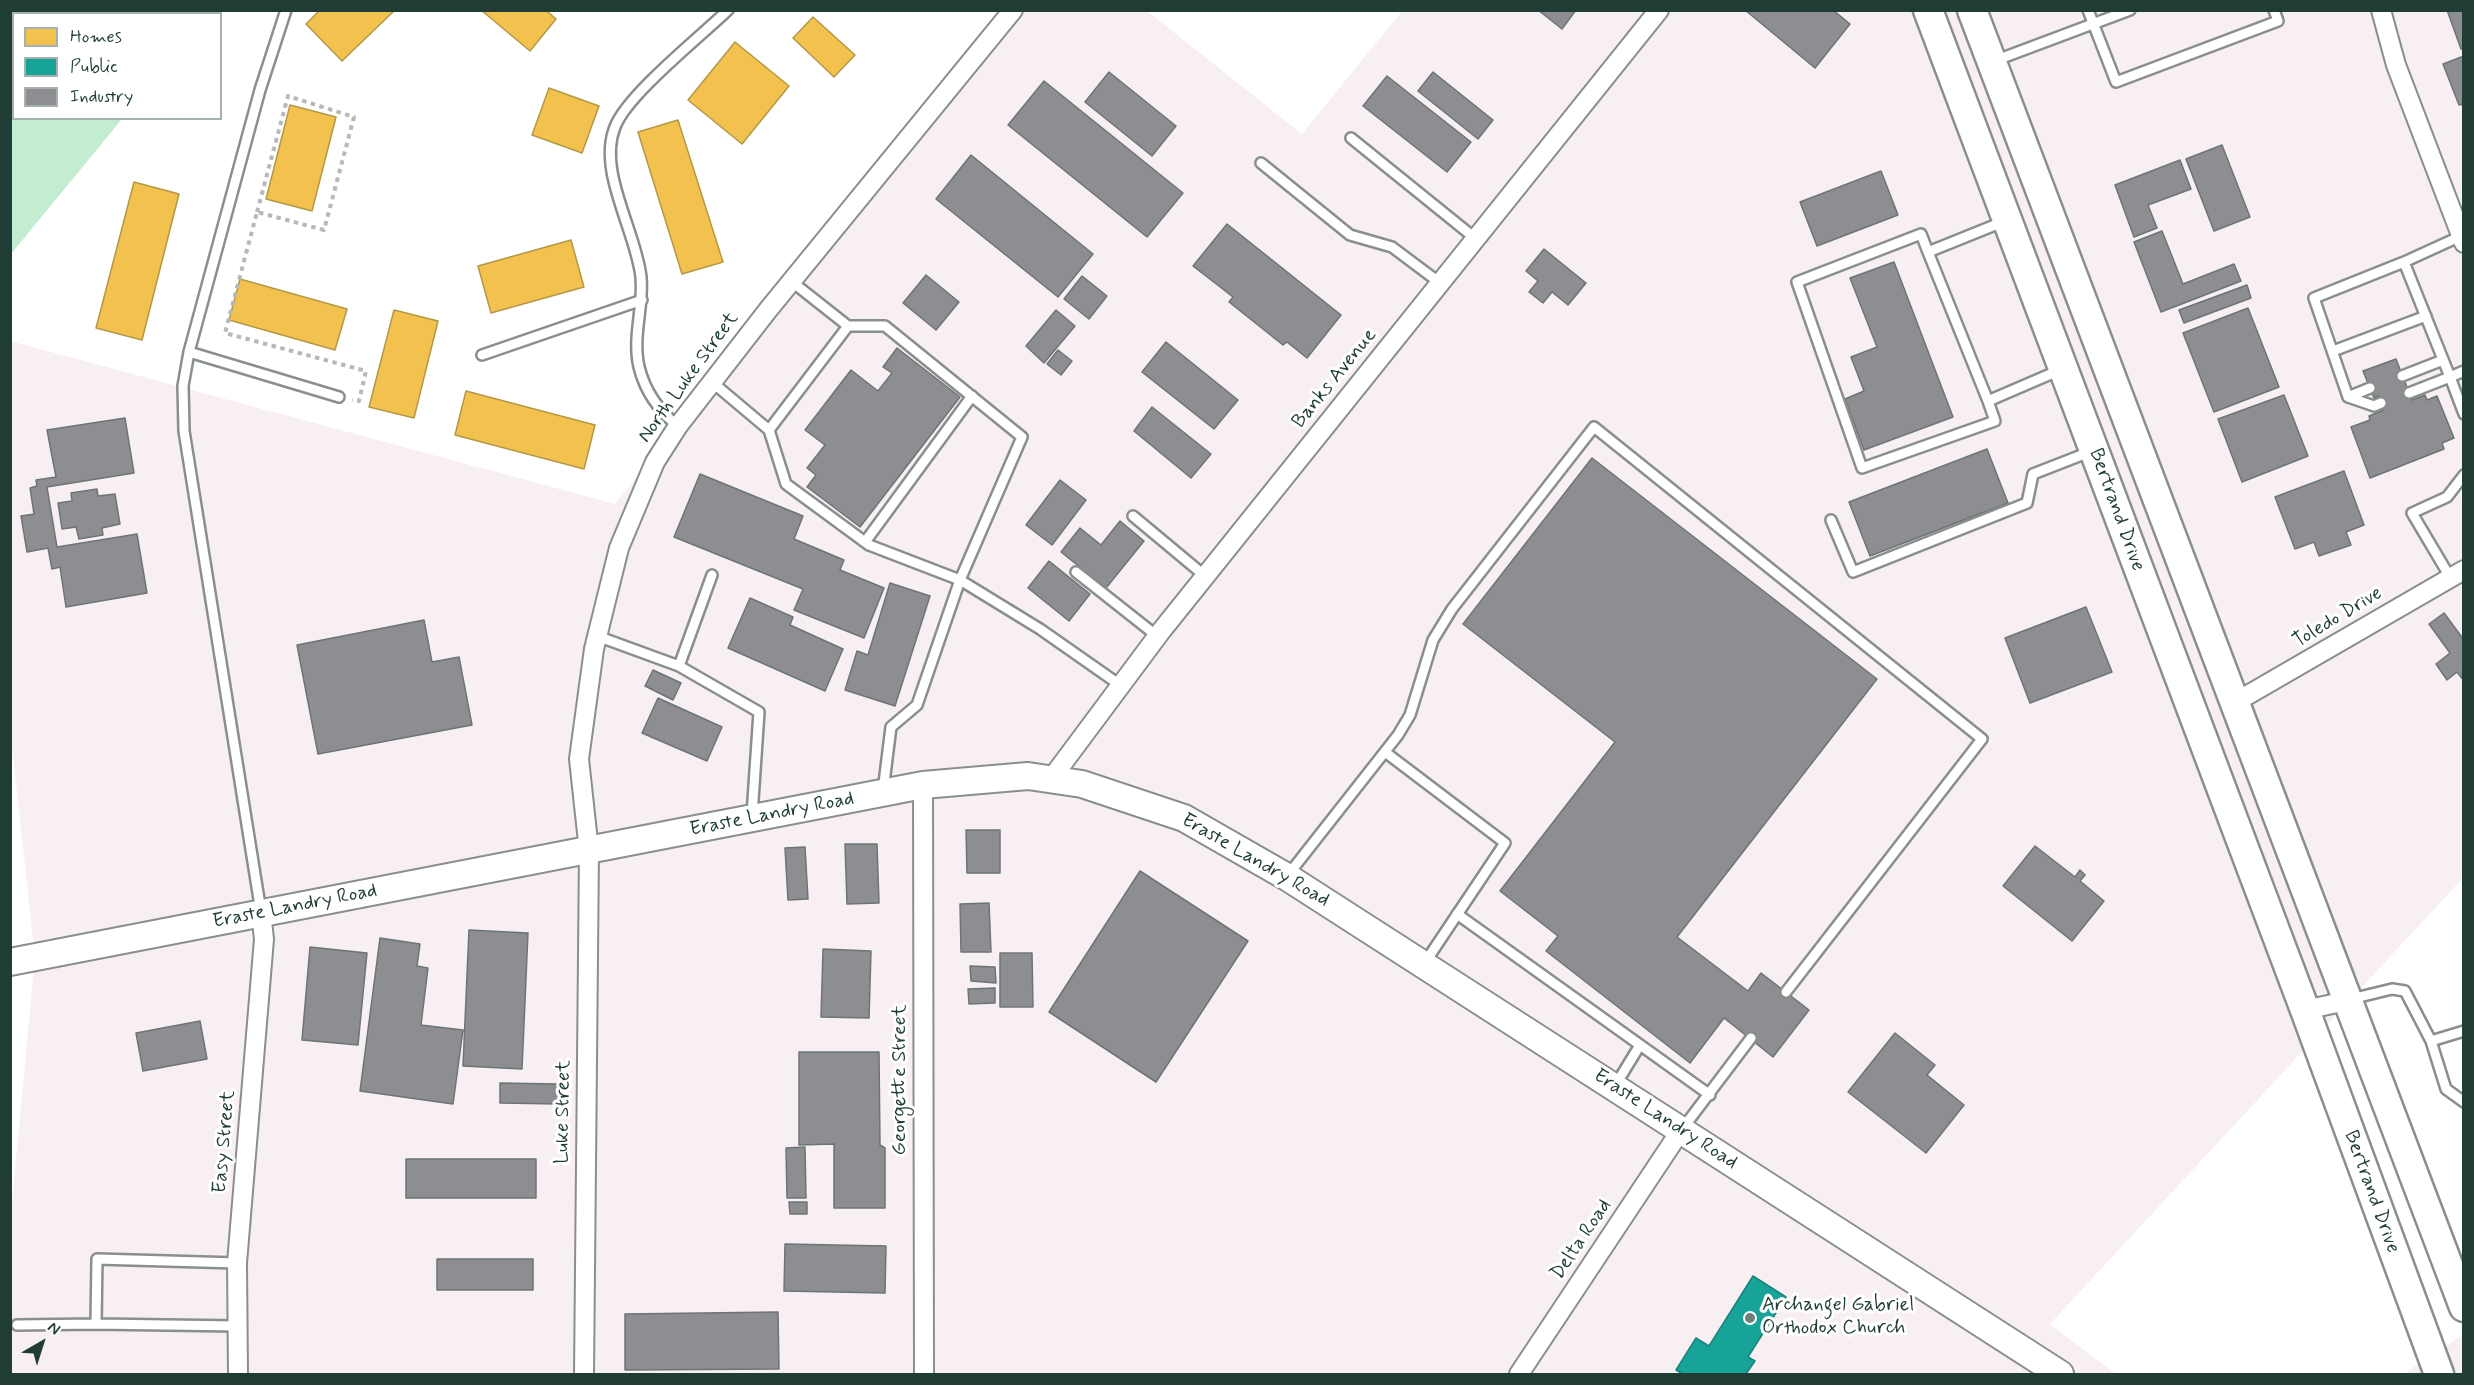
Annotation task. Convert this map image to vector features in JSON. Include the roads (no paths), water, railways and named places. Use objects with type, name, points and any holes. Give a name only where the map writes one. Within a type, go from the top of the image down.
[{"type":"main road","name":"Bertrand Drive","points":[[1928,10],[2305,1010],[2439,1374]]},
{"type":"main road","points":[[1972,10],[2463,1307]]},
{"type":"street","name":"North Luke Street","points":[[588,851],[579,759],[597,636],[619,548],[655,462],[678,426],[791,281],[1014,10]]},
{"type":"street","name":"Banks Avenue","points":[[1051,779],[1157,636],[1659,10]]},
{"type":"street","points":[[2381,10],[2396,65],[2462,240]]},
{"type":"street","name":"Toledo Drive","points":[[2234,703],[2457,573]]},
{"type":"street","name":"Eraste Landry Road","points":[[10,962],[923,785],[1006,777],[1051,779],[1082,784],[1184,818],[1287,877],[2060,1374]]},
{"type":"street","name":"Georgette Street","points":[[923,785],[924,1374]]},
{"type":"street","name":"Luke Street","points":[[584,1374],[588,851]]},
{"type":"street","name":"Easy Street","points":[[238,1374],[237,1263],[264,939],[261,914]]},
{"type":"street","points":[[2305,1010],[2346,1001]]},
{"type":"street","name":"Delta Road","points":[[1520,1374],[1681,1130]]},
{"type":"lane","points":[[261,914],[184,431],[183,386],[189,352],[260,90],[286,10]]},
{"type":"lane","points":[[678,426],[651,398],[639,369],[636,336],[642,300],[640,269],[611,166],[614,129],[627,105],[728,10]]},
{"type":"lane","points":[[2088,10],[2116,82],[2278,21],[2274,10]]},
{"type":"lane","points":[[1992,62],[2130,10]]},
{"type":"lane","points":[[1351,138],[1476,239]]},
{"type":"lane","points":[[1261,163],[1350,235],[1392,247],[1440,283]]},
{"type":"lane","points":[[1928,252],[2007,220]]},
{"type":"lane","points":[[1920,234],[1928,252],[1995,421],[1862,468],[1797,282],[1920,234]]},
{"type":"lane","points":[[2348,397],[2314,298],[2462,240]]},
{"type":"lane","points":[[2404,262],[2463,414]]},
{"type":"lane","points":[[791,281],[848,326],[885,326],[1022,437],[960,580],[917,705],[891,727],[882,793]]},
{"type":"lane","points":[[482,355],[642,300]]},
{"type":"lane","points":[[2333,351],[2426,316]]},
{"type":"lane","points":[[769,430],[848,326]]},
{"type":"lane","points":[[189,352],[339,397]]},
{"type":"lane","points":[[2402,376],[2443,360]]},
{"type":"lane","points":[[1988,401],[2064,369]]},
{"type":"lane","points":[[2409,393],[2463,372]]},
{"type":"lane","points":[[712,382],[769,430],[786,484],[865,542],[960,580],[1040,629],[1120,685]]},
{"type":"lane","points":[[2348,397],[2370,388]]},
{"type":"lane","points":[[865,542],[972,396]]},
{"type":"lane","points":[[2348,397],[2374,406],[2381,403]]},
{"type":"lane","points":[[1287,877],[1385,752],[1410,715],[1432,640],[1452,609],[1594,427],[1982,739],[1786,992]]},
{"type":"lane","points":[[1831,520],[1853,572],[2027,502],[2033,474],[2094,450]]},
{"type":"lane","points":[[2457,573],[2412,513],[2447,497],[2463,475]]},
{"type":"lane","points":[[1132,516],[1205,576]]},
{"type":"lane","points":[[1076,572],[1157,636]]},
{"type":"lane","points":[[679,666],[712,574]]},
{"type":"lane","points":[[597,636],[679,666],[759,712],[752,819]]},
{"type":"lane","points":[[1385,752],[1505,843],[1424,965]]},
{"type":"lane","points":[[1457,914],[1710,1095]]},
{"type":"lane","points":[[2346,1001],[2392,989],[2404,991],[2431,1041],[2446,1089],[2463,1102]]},
{"type":"lane","points":[[2431,1041],[2463,1031]]},
{"type":"lane","points":[[1681,1130],[1710,1095],[1751,1038]]},
{"type":"lane","points":[[1614,1087],[1640,1045]]},
{"type":"lane","points":[[96,1324],[97,1259],[237,1263]]},
{"type":"lane","points":[[17,1325],[238,1326]]},
{"type":"place","name":"Archangel Gabriel Orthodox Church","points":[[1750,1318]]}]
